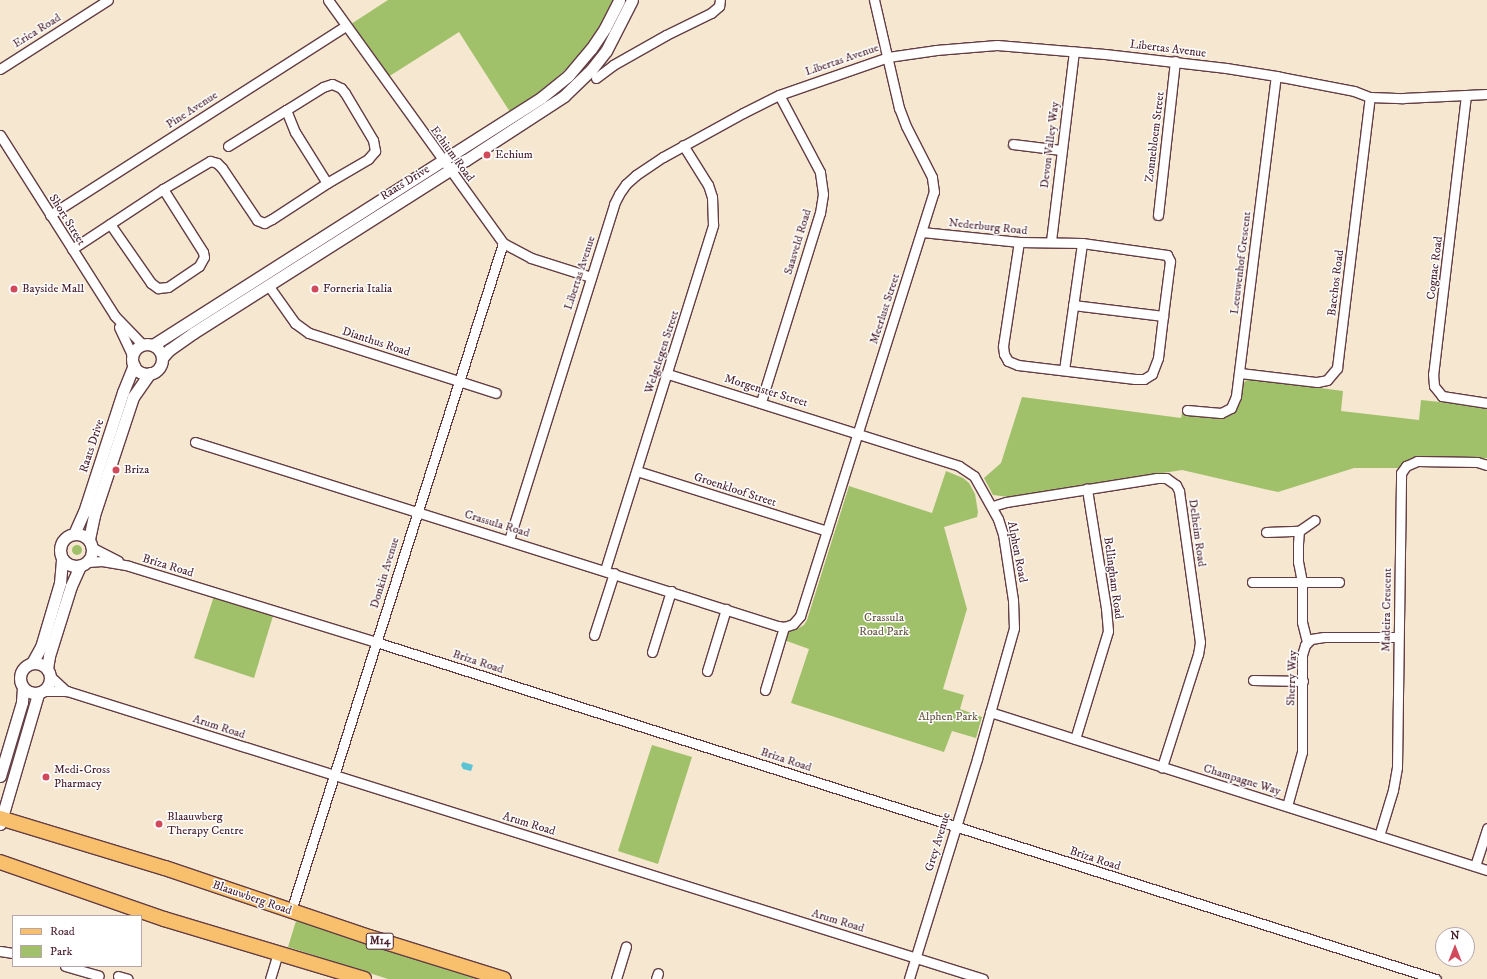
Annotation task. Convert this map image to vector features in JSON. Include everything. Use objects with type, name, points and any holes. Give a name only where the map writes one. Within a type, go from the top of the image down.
[{"type":"main road","name":"Blaauwberg Road","points":[[0,820],[165,868],[291,911],[504,979]]},
{"type":"main road","points":[[0,862],[164,918],[364,979]]},
{"type":"street","name":"Erica Road","points":[[0,69],[108,0]]},
{"type":"street","name":"Echium Road","points":[[328,0],[503,243],[531,258],[591,277]]},
{"type":"street","name":"Raats Drive","points":[[148,345],[528,107],[568,76],[597,41],[618,0]]},
{"type":"street","name":"Raats Drive","points":[[162,358],[180,341],[550,107],[579,83],[606,51],[632,0]]},
{"type":"street","points":[[596,78],[612,65],[666,35],[711,13],[719,6],[720,0]]},
{"type":"street","name":"Meerlust Street","points":[[784,627],[793,624],[800,616],[932,199],[934,185],[932,177],[906,126],[899,108],[874,0]]},
{"type":"street","name":"Pine Avenue","points":[[50,215],[346,26]]},
{"type":"street","name":"Libertas Avenue","points":[[509,540],[614,204],[626,184],[636,175],[683,145],[779,95],[888,57],[936,50],[997,45],[1175,61],[1276,76],[1354,91],[1370,97],[1403,98],[1487,94]]},
{"type":"street","name":"Devon Valley Way","points":[[1051,241],[1074,51]]},
{"type":"street","name":"Zonnebloem Street","points":[[1158,215],[1175,61]]},
{"type":"street","name":"Leeuwenhof Crescent","points":[[1187,410],[1221,413],[1231,408],[1236,396],[1276,76]]},
{"type":"street","points":[[72,249],[163,189],[206,163],[215,162],[222,168],[254,217],[259,222],[264,223],[368,159],[374,151],[373,140],[345,93],[337,86],[332,84],[323,87],[228,146]]},
{"type":"street","name":"Saasveld Road","points":[[761,402],[820,213],[824,194],[820,172],[779,95]]},
{"type":"street","name":"Cognac Road","points":[[1466,95],[1434,374],[1434,386],[1442,396],[1487,403]]},
{"type":"street","name":"Bacchos Road","points":[[1240,372],[1317,382],[1327,380],[1337,368],[1370,97]]},
{"type":"street","points":[[286,110],[295,132],[327,183]]},
{"type":"street","name":"Short Street","points":[[0,135],[114,316],[133,360]]},
{"type":"street","points":[[1013,144],[1061,150]]},
{"type":"street","name":"Welgelegen Street","points":[[594,635],[637,471],[711,236],[714,218],[712,197],[708,185],[683,145]]},
{"type":"street","points":[[110,224],[151,283],[158,288],[168,287],[200,266],[204,257],[203,252],[163,189]]},
{"type":"street","name":"Nederburg Road","points":[[922,232],[1019,242],[1034,243],[1051,241],[1082,243],[1167,255],[1170,261],[1163,316]]},
{"type":"street","points":[[1019,242],[1003,346],[1004,354],[1008,361],[1014,364],[1135,379],[1150,377],[1156,366],[1163,316],[1073,305]]},
{"type":"street","name":"Donkin Avenue","points":[[291,911],[335,776],[416,513],[503,243]]},
{"type":"street","points":[[1064,370],[1082,243]]},
{"type":"street","name":"Dianthus Road","points":[[268,285],[295,323],[309,333],[496,393]]},
{"type":"street","name":"Short Street","points":[[114,316],[148,345]]},
{"type":"street","points":[[148,345],[160,352],[162,358],[158,368],[150,373],[140,372],[133,360],[138,346],[148,345]]},
{"type":"street","name":"Raats Drive","points":[[74,534],[84,512],[133,360]]},
{"type":"street","name":"Raats Drive","points":[[91,544],[94,515],[133,397],[150,373]]},
{"type":"street","name":"Morgenster Street","points":[[668,374],[761,402],[858,434]]},
{"type":"street","name":"Alphen Road","points":[[858,434],[959,466],[974,476],[993,506],[1003,534],[1014,620],[1012,636],[990,712]]},
{"type":"street","name":"Crassula Road","points":[[195,442],[416,513],[509,540],[784,627]]},
{"type":"street","name":"Madeira Crescent","points":[[1379,836],[1396,778],[1400,478],[1403,469],[1409,463],[1417,461],[1477,462],[1487,465]]},
{"type":"street","name":"Groenkloof Street","points":[[637,471],[827,531]]},
{"type":"street","name":"Delheim Road","points":[[993,506],[1006,502],[1088,489],[1166,478],[1172,480],[1179,491],[1200,642],[1198,654],[1162,767]]},
{"type":"street","name":"Bellingham Road","points":[[1075,739],[1108,630],[1088,489]]},
{"type":"street","points":[[1266,532],[1299,531],[1315,520]]},
{"type":"street","points":[[1299,531],[1298,562],[1302,582],[1302,622],[1306,640]]},
{"type":"street","points":[[0,820],[41,692],[49,685],[49,656],[69,592],[84,564],[92,556],[91,544],[83,535],[74,534],[65,538],[62,542],[60,551],[62,559],[60,583],[40,647],[32,663]]},
{"type":"street","name":"Briza Road","points":[[91,544],[129,566]]},
{"type":"street","points":[[62,559],[68,564],[84,564]]},
{"type":"street","name":"Briza Road","points":[[84,564],[102,561],[129,566],[376,642],[1436,979]]},
{"type":"street","points":[[1252,582],[1339,582]]},
{"type":"street","points":[[652,652],[671,592]]},
{"type":"street","points":[[707,671],[726,609]]},
{"type":"street","points":[[764,690],[784,627]]},
{"type":"street","name":"Sherry Way","points":[[1287,806],[1301,760],[1303,681],[1302,655],[1306,640],[1316,637],[1398,637]]},
{"type":"street","points":[[0,776],[22,702],[23,688],[20,681],[21,673],[26,666],[32,663],[42,664],[49,673]]},
{"type":"street","name":"Arum Road","points":[[49,673],[67,691]]},
{"type":"street","points":[[1253,680],[1303,681]]},
{"type":"street","points":[[23,688],[31,693],[41,692]]},
{"type":"street","name":"Arum Road","points":[[41,692],[67,691],[983,979]]},
{"type":"street","name":"Champagne Way","points":[[990,712],[1487,870]]},
{"type":"street","name":"Grey Avenue","points":[[909,979],[990,712]]},
{"type":"street","points":[[1475,866],[1487,828]]},
{"type":"street","points":[[616,979],[626,947]]},
{"type":"street","points":[[0,951],[12,953]]},
{"type":"street","points":[[270,979],[278,952]]},
{"type":"street","points":[[68,967],[99,976]]},
{"type":"street","points":[[118,976],[128,979]]},
{"type":"green space","points":[[388,0],[613,0],[594,37],[573,63],[540,92],[510,112],[459,32],[388,77],[351,24]]},
{"type":"green space","points":[[1254,379],[1343,391],[1341,411],[1419,420],[1421,400],[1487,407],[1487,458],[1412,458],[1406,461],[1399,468],[1354,468],[1278,492],[1182,470],[1009,497],[993,495],[984,478],[1001,463],[1022,397],[1181,418],[1182,413],[1218,417],[1235,408],[1239,399],[1242,384],[1247,380]]},
{"type":"green space","name":"Crassula Road Park","points":[[946,471],[963,478],[969,483],[975,494],[978,512],[977,517],[944,527],[967,609],[943,689],[964,695],[960,709],[982,717],[976,738],[952,731],[944,752],[791,703],[809,649],[784,640],[787,632],[804,625],[807,620],[849,486],[932,513]]},
{"type":"green space","points":[[75,545],[79,545],[81,546],[81,554],[75,555],[72,552],[72,548]]},
{"type":"green space","points":[[214,596],[273,616],[254,678],[194,658]]},
{"type":"green space","points":[[652,745],[692,757],[658,864],[618,851]]},
{"type":"green space","points":[[296,921],[476,979],[388,979],[288,947]]},
{"type":"water","points":[[463,762],[473,765],[471,771],[463,769],[461,765]]},
{"type":"place","name":"Echium","points":[[487,155]]},
{"type":"place","name":"Bayside Mall","points":[[14,289]]},
{"type":"place","name":"Forneria Italia","points":[[315,289]]},
{"type":"place","name":"Briza","points":[[116,470]]},
{"type":"place","name":"Medi-Cross Pharmacy","points":[[46,777]]},
{"type":"place","name":"Blaauwberg Therapy Centre","points":[[159,824]]},
{"type":"park label","name":"Alphen Park","points":[[948,717]]}]
